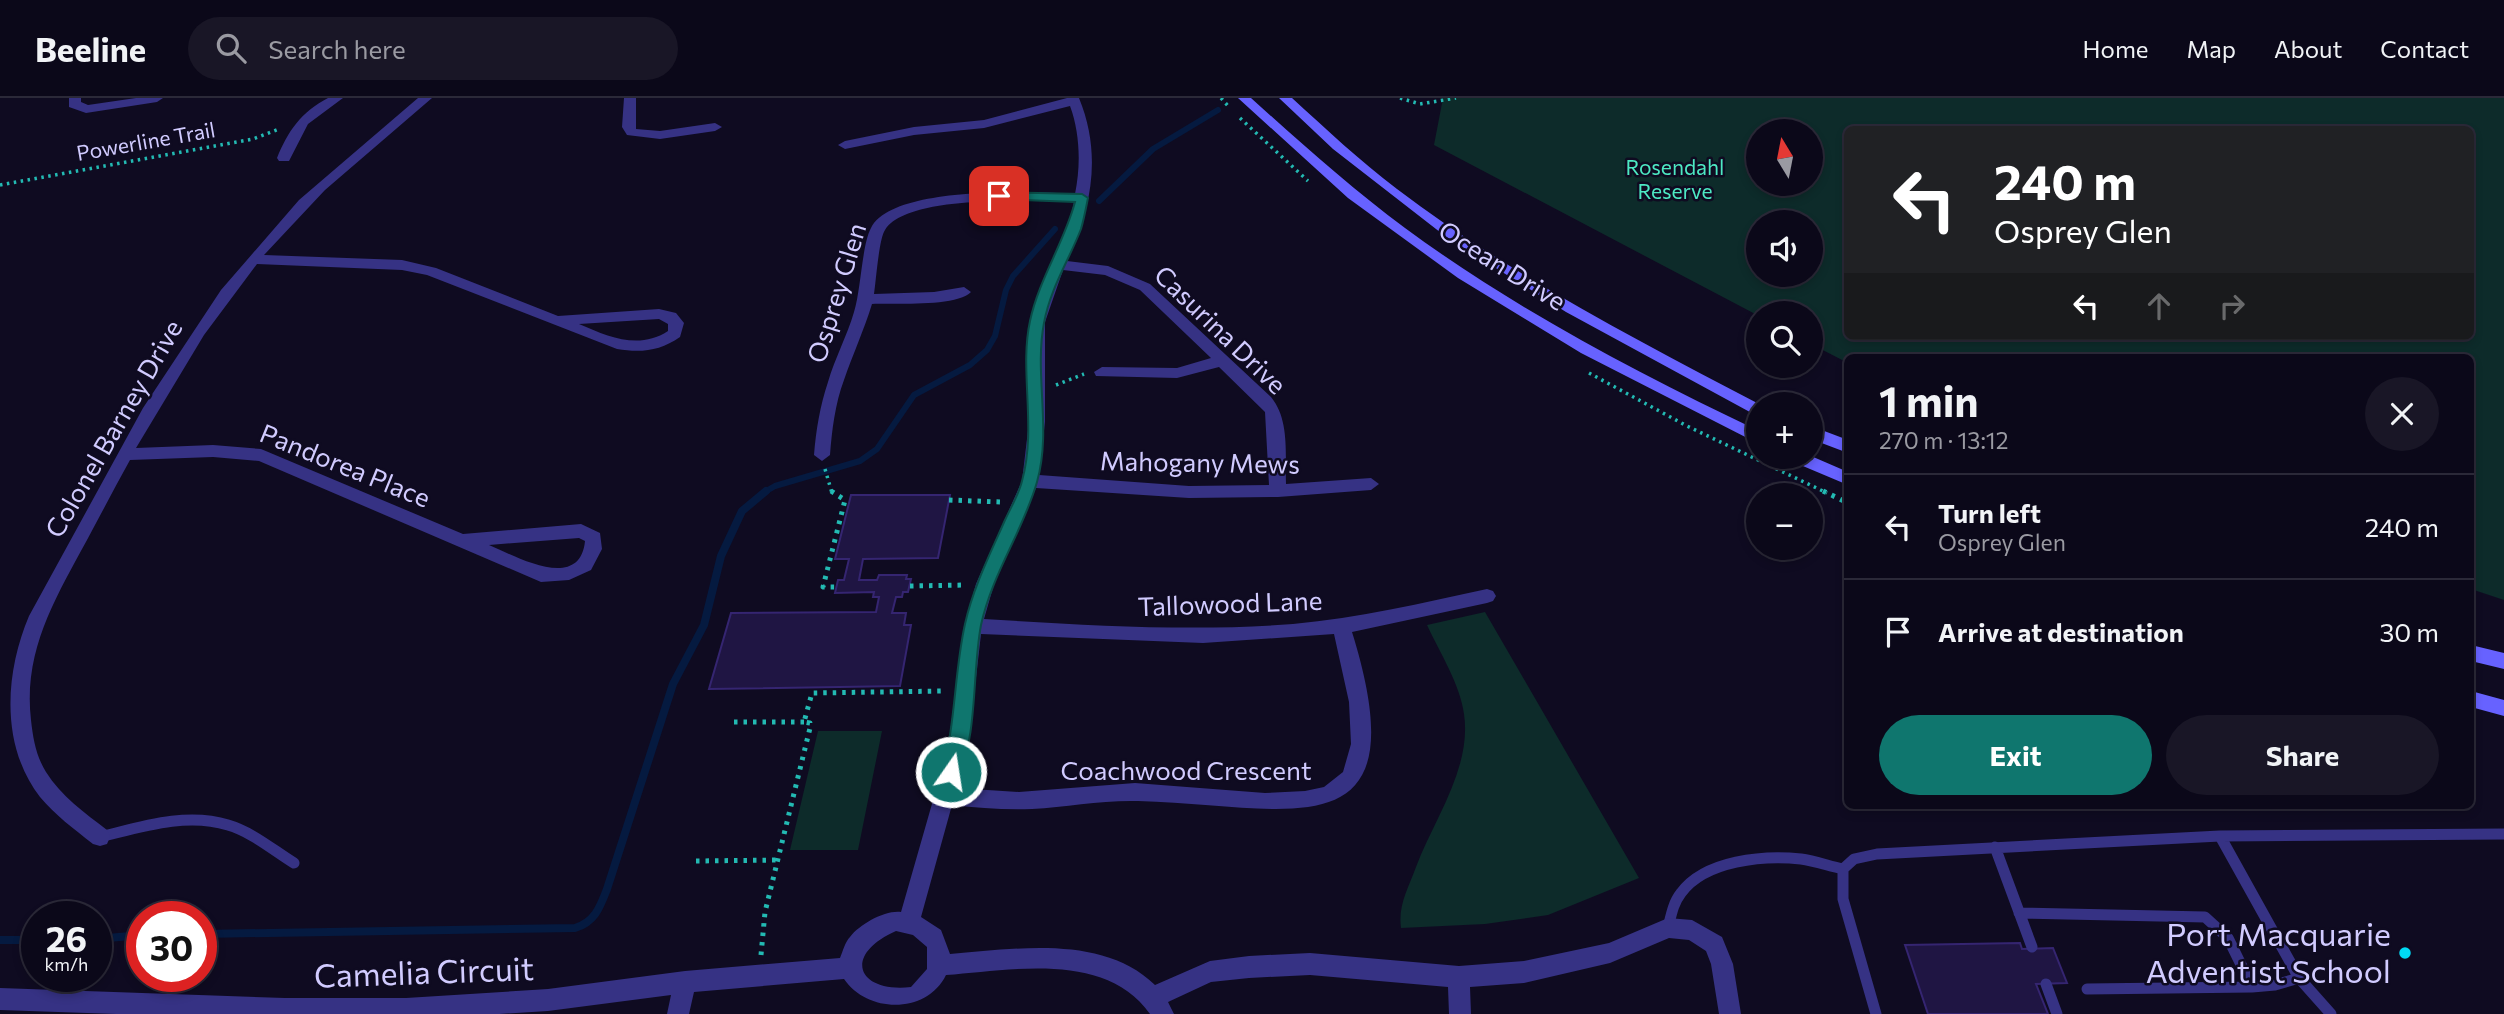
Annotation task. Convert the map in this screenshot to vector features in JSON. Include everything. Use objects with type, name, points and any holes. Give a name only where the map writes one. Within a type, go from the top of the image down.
[{"type":"main road","name":"Ocean Drive","points":[[1244,98],[1343,187],[1396,229],[1479,286],[1598,355],[1746,431]]},
{"type":"main road","name":"Ocean Drive","points":[[1285,98],[1343,153],[1408,204],[1520,279],[1617,336],[1746,404]]},
{"type":"main road","points":[[1823,437],[1844,445]]},
{"type":"main road","points":[[1823,468],[1844,477]]},
{"type":"main road","points":[[2474,654],[2504,661]]},
{"type":"main road","points":[[2474,700],[2504,708]]},
{"type":"street","points":[[75,98],[74,104],[86,109],[157,98]]},
{"type":"street","points":[[284,158],[297,127],[316,109],[337,98]]},
{"type":"street","name":"Colonel Barney Drive","points":[[100,837],[53,801],[31,764],[20,713],[22,667],[32,630],[124,454],[201,326],[286,222],[336,170],[426,98]]},
{"type":"street","points":[[630,98],[629,127],[632,132],[660,135],[715,127]]},
{"type":"street","points":[[845,145],[914,131],[984,124],[1074,100],[1086,142],[1086,175],[1075,228],[1037,322],[1036,446],[1030,481],[985,584],[973,626],[958,748],[909,921]]},
{"type":"street","name":"Osprey Glen","points":[[822,455],[825,423],[836,380],[851,346],[866,299],[877,229],[889,215],[918,205],[958,199],[999,196],[1082,198]]},
{"type":"street","points":[[255,259],[402,265],[430,271],[605,340],[648,348],[664,342],[675,333],[676,323],[671,317],[659,314],[557,321]]},
{"type":"street","name":"Casurina Drive","points":[[1058,265],[1108,271],[1145,287],[1220,361],[1245,380],[1273,411],[1278,491]]},
{"type":"street","points":[[866,299],[934,297],[964,292]]},
{"type":"street","points":[[1102,372],[1177,373],[1220,361]]},
{"type":"street","name":"Pandorea Place","points":[[124,454],[212,451],[261,456],[524,570],[552,576],[563,577],[574,572],[587,562],[594,549],[594,538],[581,531],[461,541]]},
{"type":"street","name":"Mahogany Mews","points":[[1030,481],[1189,492],[1278,491],[1371,484]]},
{"type":"street","name":"Tallowood Lane","points":[[973,626],[1175,636],[1341,626],[1487,596]]},
{"type":"street","name":"Coachwood Crescent","points":[[945,796],[1028,800],[1135,792],[1265,801],[1321,798],[1339,789],[1351,776],[1358,754],[1359,710],[1354,665],[1341,626]]},
{"type":"street","points":[[895,921],[909,921],[923,926],[933,936],[939,949],[939,965],[933,979],[923,992],[892,1010],[861,998],[850,979],[849,968],[859,943],[869,932],[895,921]]},
{"type":"street","points":[[939,965],[1077,959],[1121,973],[1159,1005],[1210,972],[1310,964],[1458,977],[1524,972],[1610,953],[1668,928],[1692,930],[1714,944],[1722,964],[1730,1014]]},
{"type":"street","name":"Camelia Circuit","points":[[0,999],[134,1009],[405,1011],[548,1000],[685,982],[849,968]]},
{"type":"street","points":[[1458,977],[1461,1014]]},
{"type":"street","points":[[678,1014],[685,982]]},
{"type":"lane","points":[[100,837],[170,822],[211,821],[251,836],[294,863]]},
{"type":"lane","points":[[1876,1014],[1843,899],[1843,869],[1854,859],[1877,854],[2220,836],[2504,834]]},
{"type":"lane","points":[[2220,836],[2300,978],[2315,999],[2331,1014]]},
{"type":"lane","points":[[1995,848],[2032,947]]},
{"type":"lane","points":[[1668,928],[1674,905],[1685,887],[1708,872],[1738,862],[1766,859],[1801,859],[1843,869]]},
{"type":"lane","points":[[2019,913],[2205,917],[2217,923],[2225,934],[2252,987]]},
{"type":"lane","points":[[2087,989],[2252,987],[2275,985],[2300,978]]},
{"type":"lane","points":[[2046,984],[2057,1014]]},
{"type":"path","points":[[1401,98],[1406,102],[1424,104],[1456,98]]},
{"type":"path","name":"Powerline Trail","points":[[0,185],[253,139],[282,128],[297,127]]},
{"type":"path","points":[[1036,393],[1072,377],[1102,372]]},
{"type":"path","points":[[828,480],[832,494],[845,500],[823,587],[836,587]]},
{"type":"path","points":[[948,500],[985,500],[1020,505]]},
{"type":"path","points":[[910,586],[985,584]]},
{"type":"path","points":[[804,722],[812,693],[964,691]]},
{"type":"path","points":[[734,722],[810,723],[765,912],[759,976]]},
{"type":"path","points":[[696,861],[779,860]]},
{"type":"green space","name":"Rosendahl Reserve","points":[[1443,98],[2504,98],[2504,600],[2474,590],[2474,354],[1844,354],[1844,361],[1823,350],[1823,301],[1746,301],[1746,309],[1434,145]]},
{"type":"green space","points":[[1485,612],[1639,878],[1548,915],[1485,924],[1401,928],[1404,897],[1450,793],[1465,734],[1464,714],[1458,691],[1427,625]]},
{"type":"green space","points":[[818,731],[882,731],[858,850],[790,850]]},
{"type":"building","points":[[851,495],[950,495],[938,558],[863,559],[859,580],[877,580],[879,575],[907,575],[906,579],[911,579],[908,592],[903,592],[902,597],[896,597],[892,613],[906,613],[904,625],[911,625],[900,686],[709,689],[731,613],[876,612],[879,597],[873,597],[874,592],[835,593],[838,580],[844,580],[849,559],[835,559]]},
{"type":"building","points":[[2020,943],[2022,949],[2053,948],[2067,983],[2036,984],[2048,1014],[1928,1014],[1905,945]]},
{"type":"waterway","points":[[1099,201],[1153,149],[1218,110]]},
{"type":"waterway","points":[[765,492],[775,486],[860,461],[877,449],[914,395],[970,365],[987,350],[995,336],[1006,290],[1013,276],[1055,229]]},
{"type":"waterway","points":[[217,934],[575,928],[592,918],[607,889],[673,684],[704,625],[721,556],[742,511],[765,492]]},
{"type":"waterway","points":[[112,938],[126,936]]},
{"type":"waterway","points":[[0,940],[21,940]]},
{"type":"place","name":"Port Macquarie Adventist School","points":[[2405,953]]},
{"type":"route","points":[[951,772],[958,748],[973,626],[985,584],[1030,481],[1036,446],[1037,322],[1050,282],[1075,228],[1082,198],[999,196]]}]
